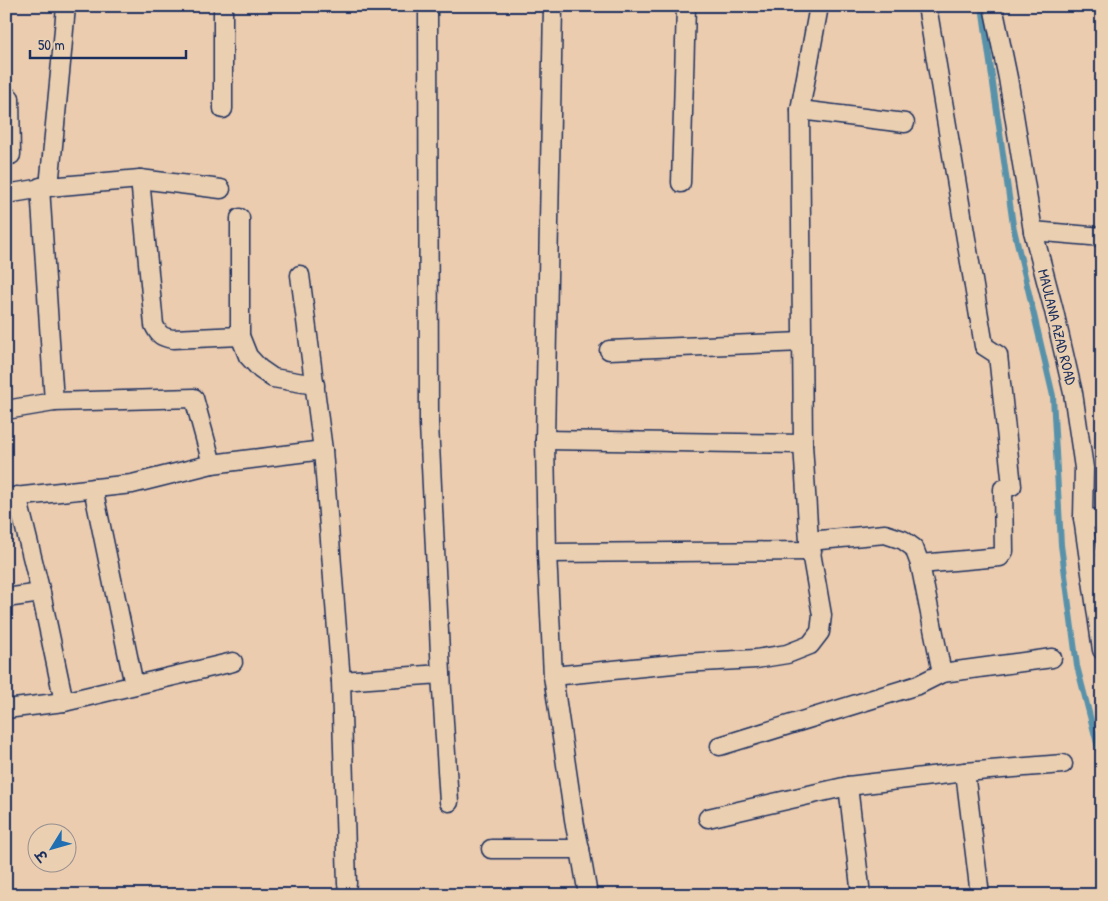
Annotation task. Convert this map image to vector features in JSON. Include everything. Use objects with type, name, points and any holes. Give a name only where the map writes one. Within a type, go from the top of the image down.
[{"type":"street","points":[[54,402],[45,187],[66,6]]},
{"type":"street","points":[[222,6],[223,110]]},
{"type":"street","points":[[428,6],[429,424],[449,802]]},
{"type":"street","points":[[553,6],[544,440],[547,553],[553,676],[574,817],[588,895]]},
{"type":"street","points":[[681,183],[686,6]]},
{"type":"street","points":[[553,676],[756,659],[788,654],[810,645],[820,632],[822,615],[810,546],[804,444],[800,110],[819,6]]},
{"type":"street","points":[[920,564],[1000,557],[1004,551],[1003,489],[1012,486],[998,355],[984,346],[927,6]]},
{"type":"street","name":"MAULANA AZAD ROAD","points":[[993,6],[1008,78],[1033,231],[1054,311],[1072,393],[1084,468],[1083,518],[1102,650]]},
{"type":"street","points":[[6,98],[10,98],[11,155]]},
{"type":"street","points":[[800,110],[905,123]]},
{"type":"street","points":[[140,179],[154,325],[159,334],[164,338],[172,339],[240,336]]},
{"type":"street","points":[[6,194],[45,187],[140,179],[221,189]]},
{"type":"street","points":[[240,218],[240,336],[248,356],[260,369],[273,378],[315,385]]},
{"type":"street","points":[[1033,231],[1102,237]]},
{"type":"street","points":[[300,275],[323,450],[341,681],[347,884]]},
{"type":"street","points":[[609,350],[802,342]]},
{"type":"street","points":[[6,410],[54,402],[194,398],[212,464]]},
{"type":"street","points":[[544,440],[804,444]]},
{"type":"street","points":[[64,702],[41,594],[12,497],[132,484],[212,464],[323,450]]},
{"type":"street","points":[[93,488],[134,685]]},
{"type":"street","points":[[1083,518],[1102,519]]},
{"type":"street","points":[[547,553],[810,546],[885,534],[903,540],[914,548],[920,564],[942,673]]},
{"type":"street","points":[[6,598],[41,594]]},
{"type":"street","points":[[720,746],[918,685],[942,673],[1052,658]]},
{"type":"street","points":[[6,708],[64,702],[233,662]]},
{"type":"street","points":[[341,681],[441,674]]},
{"type":"street","points":[[708,818],[848,786],[965,772],[1063,764]]},
{"type":"street","points":[[965,772],[980,895]]},
{"type":"street","points":[[848,786],[861,895]]},
{"type":"street","points":[[491,850],[580,849]]},
{"type":"waterway","points":[[982,6],[1013,225],[1053,396],[1061,545],[1077,666],[1102,763]]}]
